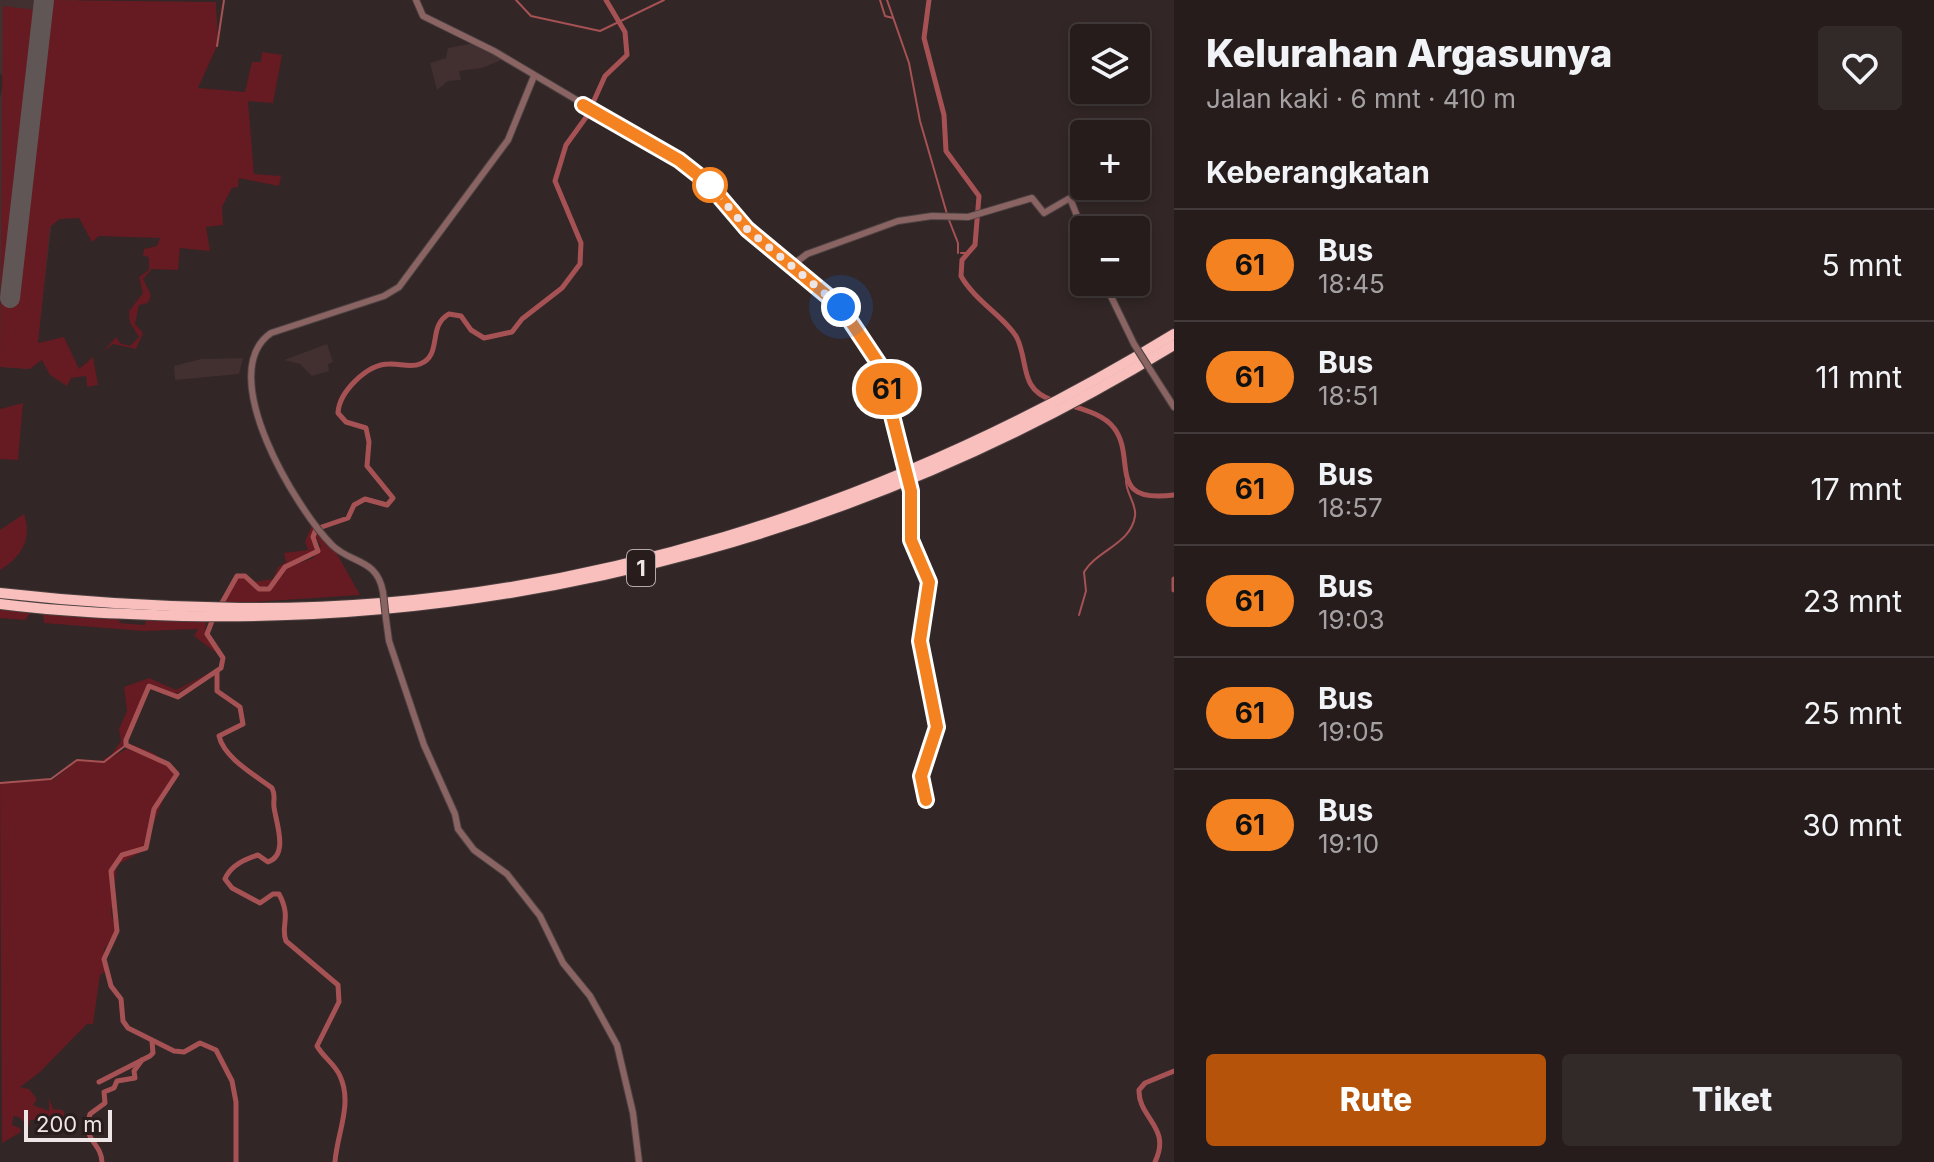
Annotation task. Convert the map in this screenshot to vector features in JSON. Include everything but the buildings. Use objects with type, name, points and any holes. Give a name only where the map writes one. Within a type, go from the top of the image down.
[{"type":"highway","name":"1","points":[[1076,396],[1174,334]]},
{"type":"highway","name":"1","points":[[0,605],[33,609],[226,612],[447,595],[608,568],[797,514],[940,459],[1030,421],[1174,345]]},
{"type":"highway","name":"1","points":[[0,593],[206,612]]},
{"type":"street","points":[[416,0],[421,15],[494,51],[691,169],[710,185],[747,229],[841,307],[879,364],[911,491],[911,540],[929,582],[920,641],[937,727],[921,776],[926,800]]},
{"type":"street","points":[[534,76],[508,140],[399,287],[384,296],[278,330],[260,344],[251,376],[254,409],[278,467],[325,536],[337,549],[371,566],[383,592],[389,641],[418,730],[458,829],[474,850],[507,874],[540,916],[563,963],[590,996],[617,1045],[633,1113],[639,1162]]},
{"type":"street","points":[[791,266],[807,254],[898,221],[969,217],[1032,198],[1044,213],[1070,198],[1077,216]]},
{"type":"street","points":[[1111,296],[1134,344],[1174,407]]},
{"type":"shaded area","points":[[0,0],[78,0],[35,364],[30,369],[0,367],[0,98],[4,79],[0,73]]},
{"type":"shaded area","points":[[51,0],[216,2],[218,44],[198,88],[245,92],[252,62],[261,62],[262,52],[282,55],[273,103],[248,101],[254,174],[281,176],[279,186],[239,178],[238,187],[232,188],[222,207],[223,225],[206,227],[210,251],[180,248],[178,270],[152,269],[143,279],[151,295],[148,303],[139,305],[135,324],[143,333],[136,349],[113,344],[103,352],[116,337],[120,343],[130,346],[139,337],[130,323],[129,311],[143,293],[139,277],[149,270],[149,257],[143,256],[144,249],[157,246],[160,238],[99,236],[92,242],[79,218],[60,219],[50,227],[38,343],[64,337],[79,369],[93,357],[98,385],[87,387],[86,376],[71,378],[67,386],[50,375],[42,360],[30,369],[0,367],[3,6],[36,10],[3,297],[16,299]]},
{"type":"shaded area","points":[[475,43],[504,59],[482,68],[459,71],[461,80],[448,81],[437,90],[430,63],[446,58],[448,48]]},
{"type":"shaded area","points":[[327,344],[333,362],[328,364],[329,371],[312,376],[300,364],[284,360]]},
{"type":"shaded area","points":[[243,358],[239,374],[175,380],[174,366],[201,359]]},
{"type":"shaded area","points":[[23,403],[18,460],[0,459],[0,409]]},
{"type":"shaded area","points":[[24,514],[27,531],[23,546],[14,559],[0,570],[0,530]]},
{"type":"shaded area","points":[[314,520],[316,527],[312,537],[317,551],[291,562],[273,585],[259,588],[254,582],[273,579],[278,567],[286,562],[284,553],[308,550],[305,542]]},
{"type":"shaded area","points":[[316,530],[336,552],[360,595],[224,604],[237,577],[245,577],[258,590],[269,591],[286,568],[313,558],[321,546],[315,536]]},
{"type":"shaded area","points":[[0,608],[118,617],[120,623],[145,625],[146,618],[206,621],[205,636],[218,654],[194,636],[198,629],[144,631],[44,623],[43,614],[31,612],[25,620],[0,618]]},
{"type":"shaded area","points":[[213,671],[176,694],[148,683],[126,740],[111,757],[99,762],[111,755],[121,741],[119,729],[127,711],[124,687],[149,678],[176,690]]},
{"type":"shaded area","points":[[133,745],[153,753],[178,772],[167,789],[143,851],[117,865],[111,913],[116,930],[104,950],[106,971],[100,975],[93,1024],[87,1024],[39,1073],[20,1087],[29,1089],[37,1099],[33,1105],[49,1111],[49,1099],[53,1109],[63,1110],[65,1116],[55,1118],[54,1114],[44,1120],[43,1115],[38,1116],[37,1120],[30,1120],[29,1127],[19,1117],[13,1116],[12,1125],[20,1128],[21,1132],[2,1143],[0,783],[53,780],[77,761],[104,762]]},
{"type":"waterway","points":[[217,46],[224,0]]},
{"type":"waterway","points":[[516,0],[531,16],[600,31],[664,0]]},
{"type":"waterway","points":[[219,608],[237,576],[245,576],[259,589],[269,589],[285,567],[318,551],[313,537],[316,529],[348,518],[354,505],[365,499],[387,505],[393,498],[367,466],[369,442],[366,428],[346,422],[338,413],[343,396],[363,374],[381,365],[416,365],[427,360],[438,326],[449,314],[461,316],[471,330],[484,338],[512,332],[522,319],[562,288],[580,264],[581,243],[555,181],[566,145],[587,116],[605,76],[627,55],[625,32],[606,0]]},
{"type":"waterway","points":[[880,0],[885,16],[893,18]]},
{"type":"waterway","points":[[887,0],[909,63],[920,121],[947,214]]},
{"type":"waterway","points":[[929,0],[924,38],[944,115],[946,151],[979,196],[975,245],[962,260],[961,276],[1013,331],[1021,347],[1030,382],[1034,389],[1052,400]]},
{"type":"waterway","points":[[949,220],[958,243],[958,253]]},
{"type":"waterway","points":[[961,253],[968,253]]},
{"type":"waterway","points":[[1069,405],[1100,416],[1114,428],[1120,440],[1127,476],[1131,486],[1139,493],[1174,495]]},
{"type":"waterway","points":[[1079,615],[1086,591],[1084,572],[1121,540],[1132,526],[1135,511],[1126,479]]},
{"type":"waterway","points":[[1174,579],[1174,590]]},
{"type":"waterway","points":[[214,616],[207,634],[223,658],[221,668],[178,697],[149,686],[126,740],[126,745],[168,764],[177,774],[154,809],[146,848],[122,855],[111,871],[117,931],[104,959],[111,986],[121,999],[123,1021],[128,1028],[174,1051],[184,1052],[200,1043],[216,1050],[232,1081],[236,1102],[236,1162]]},
{"type":"waterway","points":[[217,671],[217,691],[240,707],[243,724],[219,736],[222,744],[233,759],[272,788],[280,838],[274,858],[268,862],[258,855],[248,859],[234,867],[225,879],[232,888],[260,903],[273,894],[279,894],[285,909],[286,941],[338,985],[339,1002],[317,1046],[338,1072],[344,1087],[345,1108],[335,1162]]},
{"type":"waterway","points":[[0,783],[51,779],[77,760],[104,762],[126,745]]},
{"type":"waterway","points":[[99,1082],[150,1056],[153,1053],[152,1041]]},
{"type":"waterway","points":[[102,1162],[88,1130],[90,1114],[105,1103],[104,1092],[114,1088],[117,1081],[135,1078],[134,1071],[142,1060]]},
{"type":"waterway","points":[[1155,1162],[1160,1140],[1143,1108],[1139,1090],[1145,1083],[1174,1071]]},
{"type":"runway","points":[[10,298],[44,0]]},
{"type":"bus line","name":"61","points":[[583,105],[679,160],[707,182],[747,229],[841,307],[879,364],[911,491],[911,540],[929,582],[920,641],[937,734],[921,776],[926,800]]},
{"type":"route","points":[[710,185],[747,229],[841,307]]}]
